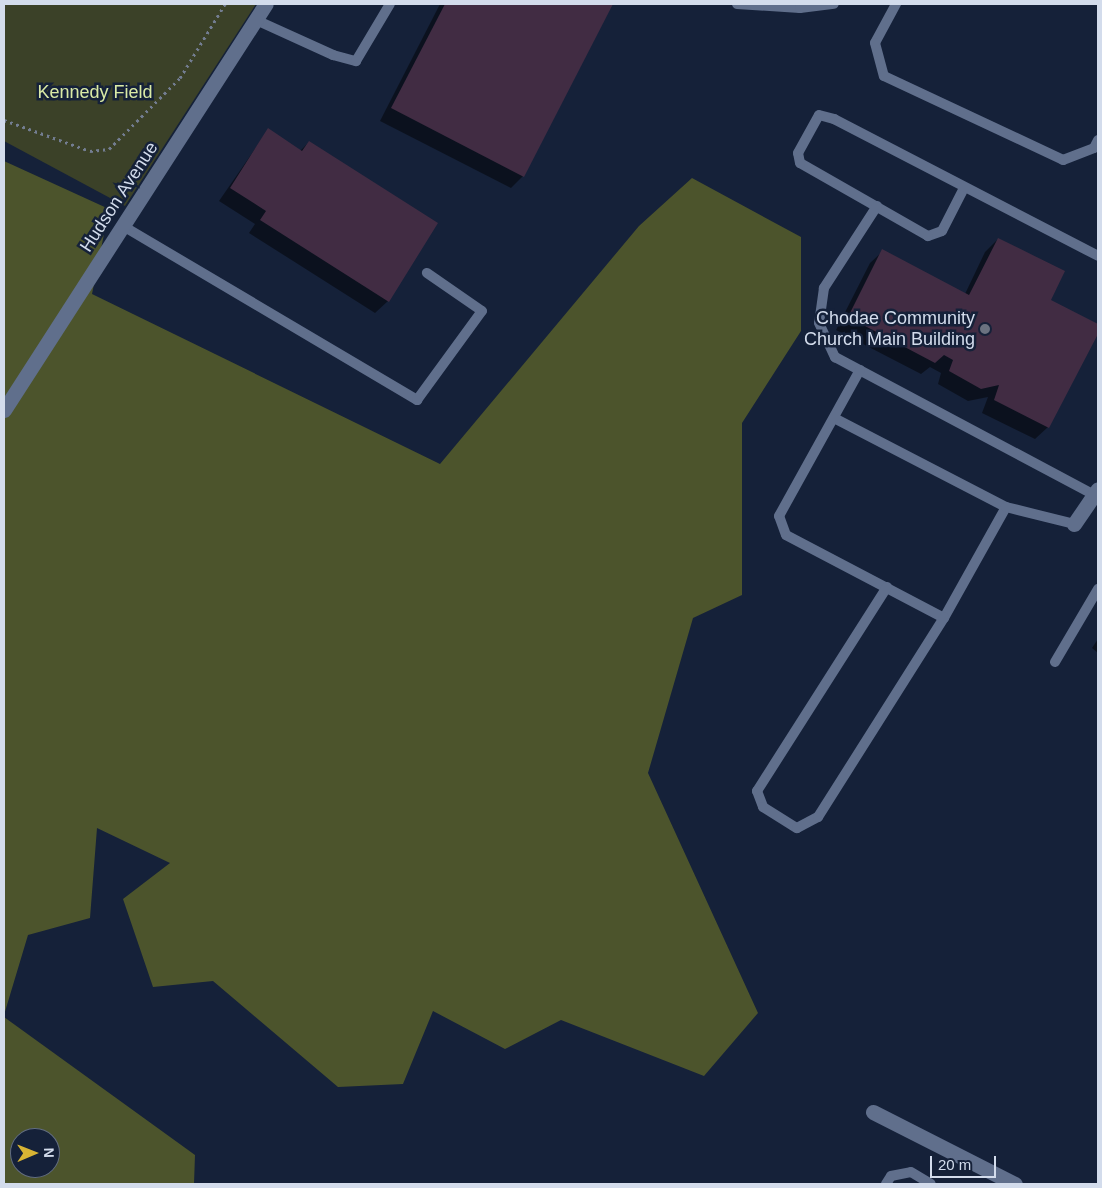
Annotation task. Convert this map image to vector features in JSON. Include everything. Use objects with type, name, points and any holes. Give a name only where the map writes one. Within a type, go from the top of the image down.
[{"type":"street","name":"Hudson Avenue","points":[[4,410],[266,4]]},
{"type":"street","points":[[1074,524],[1096,492]]},
{"type":"street","points":[[872,1112],[1014,1184]]},
{"type":"lane","points":[[256,20],[333,56],[356,61],[390,4]]},
{"type":"lane","points":[[736,4],[800,8],[834,4]]},
{"type":"lane","points":[[896,4],[875,43],[884,76],[1063,160],[1094,148],[1098,140]]},
{"type":"lane","points":[[964,188],[942,231],[928,236],[800,162],[798,152],[819,116],[834,118],[964,188],[1098,256]]},
{"type":"lane","points":[[876,206],[824,288],[819,323],[836,357],[1096,492]]},
{"type":"lane","points":[[123,226],[417,400],[482,311],[427,273]]},
{"type":"lane","points":[[860,370],[780,516],[786,535],[944,618]]},
{"type":"lane","points":[[834,418],[1006,507],[1074,524]]},
{"type":"lane","points":[[886,587],[757,791],[763,807],[797,828],[818,817],[944,618],[1006,507]]},
{"type":"lane","points":[[1055,662],[1098,589]]},
{"type":"lane","points":[[886,1184],[890,1176],[911,1172],[931,1184]]},
{"type":"path","points":[[4,120],[90,151],[109,149],[180,78],[224,4]]},
{"type":"green space","name":"Kennedy Field","points":[[4,4],[256,4],[125,206],[4,141]]},
{"type":"green space","points":[[4,161],[109,209],[92,294],[440,464],[639,226],[692,178],[801,237],[801,331],[742,423],[742,595],[693,618],[648,773],[758,1013],[704,1076],[561,1020],[505,1049],[433,1011],[403,1084],[338,1087],[213,981],[153,987],[123,899],[170,863],[97,828],[90,918],[28,935],[4,1015]]},
{"type":"green space","points":[[4,1017],[195,1155],[194,1184],[4,1184]]},
{"type":"building","points":[[445,4],[613,4],[524,177],[391,108]]},
{"type":"building","points":[[268,128],[302,151],[309,141],[438,223],[389,302],[260,220],[266,211],[230,188]]},
{"type":"building","name":"Chodae Community Church Main Building","points":[[998,238],[1065,271],[1051,300],[1098,324],[1098,334],[1049,428],[994,400],[999,385],[981,389],[949,371],[953,360],[944,355],[935,363],[848,317],[882,249],[969,295]]},
{"type":"place","name":"Chodae Community Church Main Building","points":[[985,329]]}]
